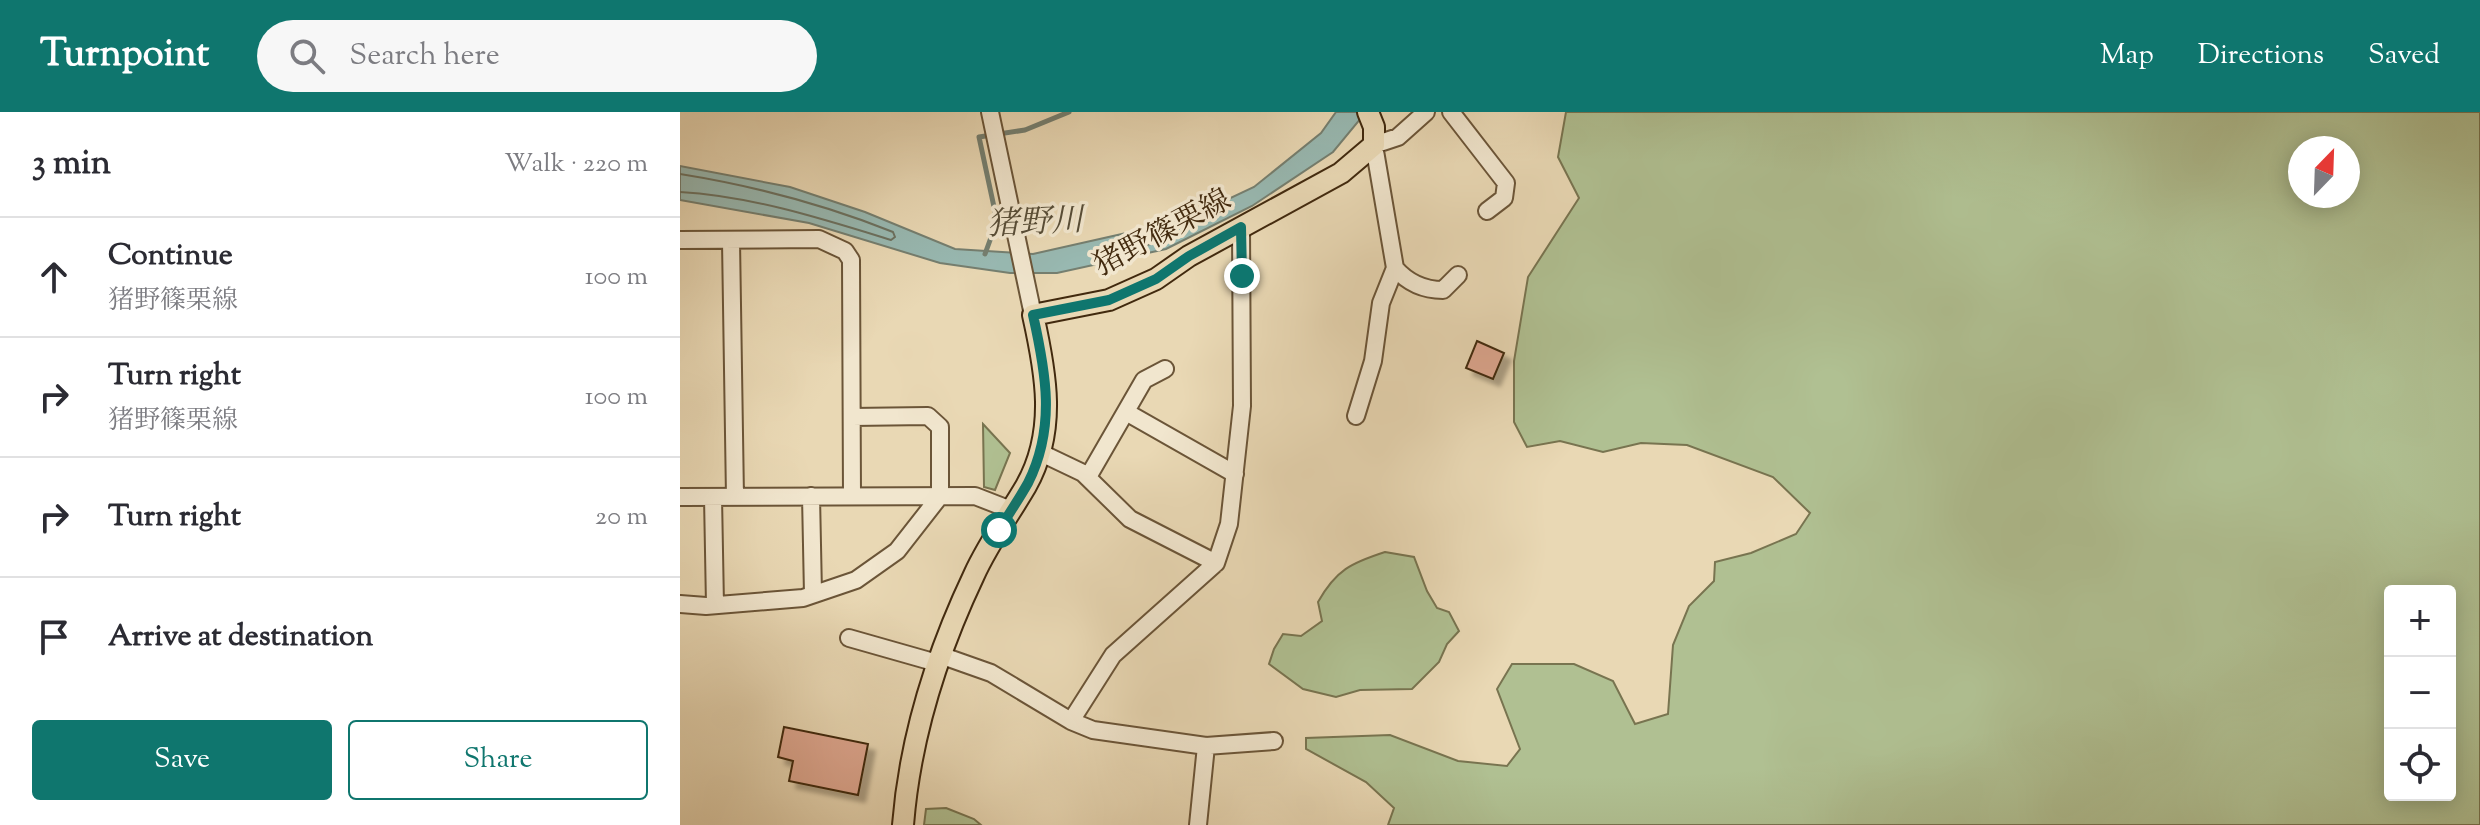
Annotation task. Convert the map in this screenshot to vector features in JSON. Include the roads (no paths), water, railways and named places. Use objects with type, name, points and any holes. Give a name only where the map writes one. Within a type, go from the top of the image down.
[{"type":"main road","name":"猪野篠栗線","points":[[1033,315],[1109,300],[1156,279],[1189,256],[1341,173],[1372,128]]},
{"type":"main road","points":[[903,825],[921,712],[938,659],[975,572],[1028,483],[1045,429],[1047,389],[1033,315]]},
{"type":"street","points":[[990,112],[1033,315]]},
{"type":"street","points":[[1356,416],[1373,361],[1381,303],[1395,268],[1372,128],[1398,137],[1426,112]]},
{"type":"street","points":[[1451,112],[1506,183],[1504,198],[1487,211]]},
{"type":"street","points":[[1071,721],[1113,655],[1216,563],[1229,524],[1243,380],[1241,227]]},
{"type":"street","points":[[680,240],[819,239],[845,251],[851,260],[852,496]]},
{"type":"street","points":[[731,241],[735,497]]},
{"type":"street","points":[[1395,268],[1403,277],[1429,290],[1443,290],[1458,275]]},
{"type":"street","points":[[1088,477],[1144,380],[1165,369]]},
{"type":"street","points":[[1126,412],[1235,474]]},
{"type":"street","points":[[680,604],[715,605],[803,598],[856,580],[897,551],[940,496],[940,427],[928,416],[852,417]]},
{"type":"street","points":[[1039,452],[1088,477],[1130,519],[1216,563]]},
{"type":"street","points":[[811,496],[813,594]]},
{"type":"street","points":[[680,497],[975,496],[1011,510]]},
{"type":"street","points":[[713,497],[715,605]]},
{"type":"street","points":[[849,638],[991,673],[1071,721],[1093,730],[1206,746],[1274,741]]},
{"type":"street","points":[[1198,825],[1206,746]]},
{"type":"water","points":[[1336,112],[1366,112],[1333,152],[1252,206],[1166,249],[1057,273],[1010,273],[940,263],[809,223],[680,200],[680,166],[790,187],[865,212],[955,249],[1033,254],[1184,220],[1254,187],[1321,133]]},
{"type":"waterway","name":"猪野川","points":[[985,254],[997,221],[979,137],[1025,130],[1069,112]]}]
